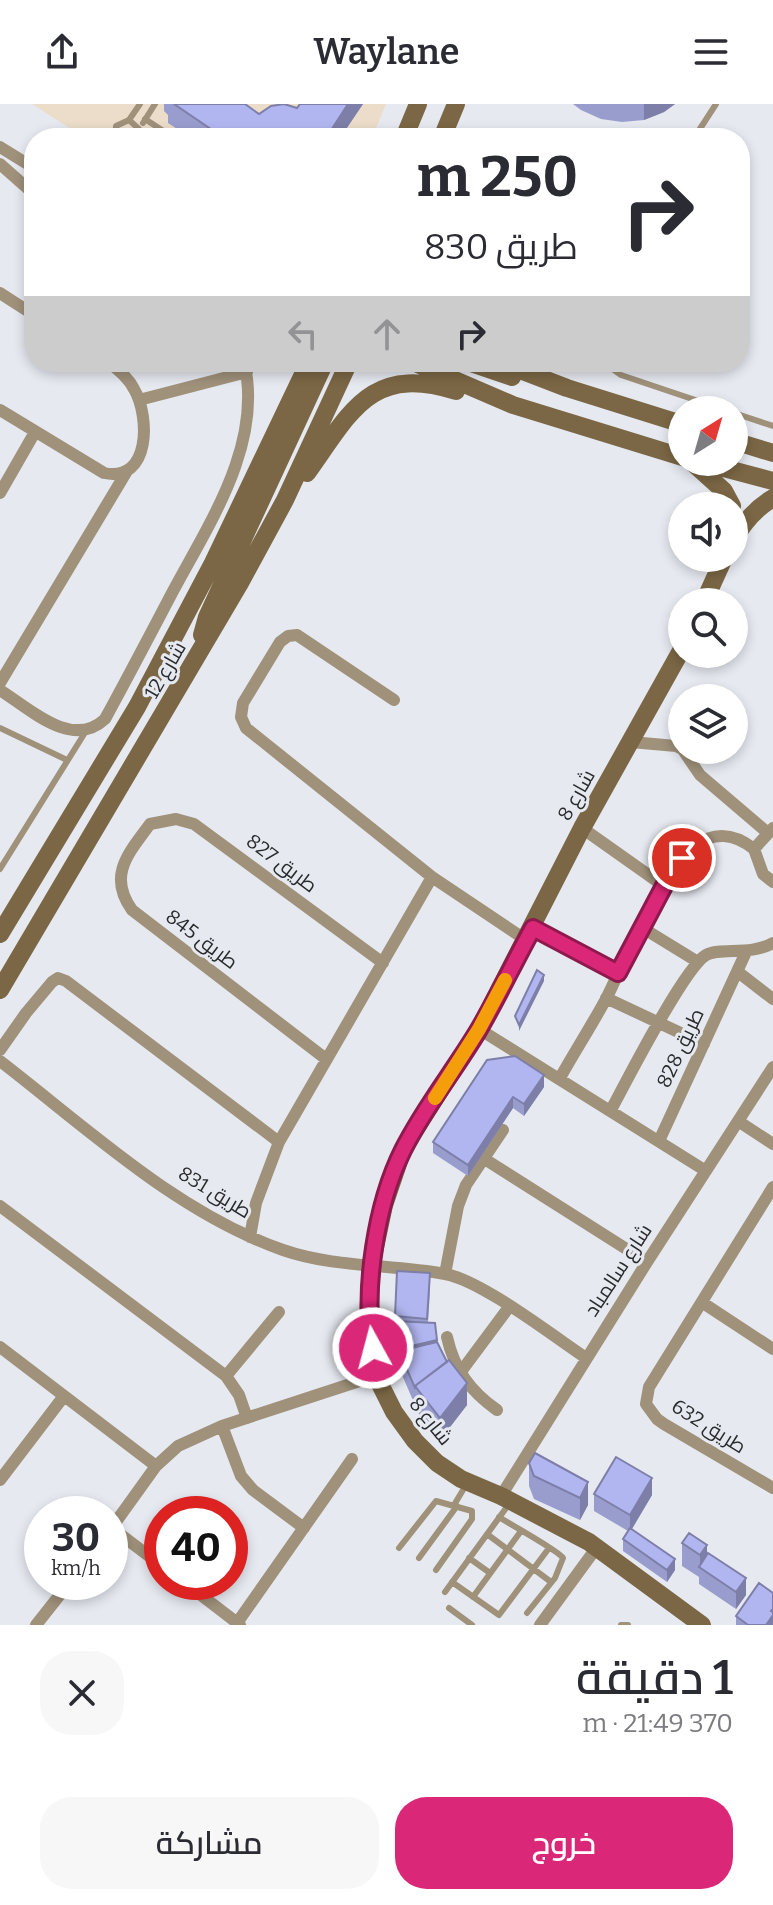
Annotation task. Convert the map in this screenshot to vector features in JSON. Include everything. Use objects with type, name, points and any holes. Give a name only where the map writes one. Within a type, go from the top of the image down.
[{"type":"street","points":[[408,128],[418,104]]},
{"type":"street","points":[[421,128],[424,104]]},
{"type":"street","points":[[446,128],[456,104]]},
{"type":"street","points":[[0,147],[24,162]]},
{"type":"street","points":[[0,164],[24,185]]},
{"type":"street","points":[[0,293],[24,309]]},
{"type":"street","points":[[0,683],[127,471],[138,460],[145,424],[139,400],[128,379],[120,372]]},
{"type":"street","points":[[139,400],[230,372]]},
{"type":"street","points":[[0,690],[67,730],[86,731],[105,719],[229,483],[244,428],[246,372]]},
{"type":"street","points":[[294,372],[294,396]]},
{"type":"street","name":"شارع 12","points":[[0,934],[137,707],[213,563],[305,372]]},
{"type":"street","points":[[194,665],[207,617],[320,372]]},
{"type":"street","name":"شارع 12","points":[[0,990],[194,665],[285,500],[344,372]]},
{"type":"street","points":[[436,372],[513,405],[668,453]]},
{"type":"street","points":[[498,372],[598,406],[622,405]]},
{"type":"street","points":[[528,372],[668,420]]},
{"type":"street","points":[[531,372],[539,376]]},
{"type":"street","points":[[285,500],[353,409],[364,399],[391,385],[431,384],[497,404],[513,405]]},
{"type":"street","points":[[0,410],[104,473],[127,471]]},
{"type":"street","points":[[0,493],[35,432]]},
{"type":"street","points":[[748,445],[773,453]]},
{"type":"street","points":[[748,474],[773,481]]},
{"type":"street","points":[[707,476],[725,492]]},
{"type":"street","points":[[748,521],[773,498]]},
{"type":"street","points":[[394,700],[297,635],[288,636],[280,642],[243,703],[241,717],[246,728],[432,877],[529,934],[618,973]]},
{"type":"street","name":"شارع 8","points":[[672,668],[582,828],[479,1029],[403,1149],[387,1194],[371,1266],[368,1321],[378,1375],[394,1412],[415,1441],[437,1463],[468,1482],[506,1498],[597,1547],[702,1625]]},
{"type":"street","points":[[631,742],[668,745]]},
{"type":"street","points":[[692,764],[700,775],[771,831],[754,849]]},
{"type":"street","name":"طريق 827","points":[[150,824],[176,819],[202,828],[383,963]]},
{"type":"street","name":"طريق 845","points":[[150,824],[121,868],[123,895],[132,910],[326,1059]]},
{"type":"street","points":[[582,828],[664,886]]},
{"type":"street","points":[[560,1078],[682,858],[705,840],[718,835],[731,835],[754,849],[763,874],[773,882]]},
{"type":"street","points":[[250,1237],[256,1203],[279,1142],[432,877]]},
{"type":"street","points":[[641,927],[698,962]]},
{"type":"street","points":[[611,1110],[658,1023],[698,962],[712,953],[746,952],[773,943]]},
{"type":"street","name":"طريق 828","points":[[659,1141],[746,952]]},
{"type":"street","points":[[738,972],[773,999]]},
{"type":"street","points":[[0,1050],[26,1013],[58,978],[279,1142]]},
{"type":"street","points":[[606,998],[704,1044]]},
{"type":"street","points":[[479,1029],[706,1171]]},
{"type":"street","name":"طريق 831","points":[[0,1061],[198,1210],[250,1237],[318,1260],[445,1274],[479,1288],[586,1358]]},
{"type":"street","name":"شارع سالمباد","points":[[506,1498],[586,1358],[738,1121],[771,1076]]},
{"type":"street","points":[[738,1121],[773,1144]]},
{"type":"street","points":[[445,1274],[458,1206],[466,1185],[503,1130]]},
{"type":"street","points":[[483,1158],[647,1262]]},
{"type":"street","name":"طريق 632","points":[[773,1187],[768,1205],[649,1387],[646,1404],[664,1424],[773,1488]]},
{"type":"street","points":[[0,1206],[226,1376],[239,1395],[247,1418]]},
{"type":"street","points":[[703,1303],[773,1349]]},
{"type":"street","points":[[460,1373],[509,1307]]},
{"type":"street","points":[[226,1376],[279,1312]]},
{"type":"street","points":[[447,1337],[460,1373],[482,1400],[497,1410]]},
{"type":"street","points":[[0,1347],[156,1466]]},
{"type":"street","points":[[128,1505],[156,1466],[178,1446],[222,1426],[378,1375]]},
{"type":"street","points":[[0,1480],[64,1396]]},
{"type":"street","points":[[222,1426],[241,1476],[253,1490],[304,1528]]},
{"type":"street","points":[[208,1600],[239,1624],[352,1459]]},
{"type":"street","points":[[540,1625],[597,1547]]},
{"type":"street","points":[[42,1623],[58,1600]]},
{"type":"lane","points":[[116,128],[129,120],[140,104]]},
{"type":"lane","points":[[140,128],[155,104]]},
{"type":"lane","points":[[700,128],[716,104]]},
{"type":"lane","points":[[145,119],[159,128]]},
{"type":"lane","points":[[129,120],[138,128]]},
{"type":"lane","points":[[617,372],[683,396]]},
{"type":"lane","points":[[748,418],[773,426]]},
{"type":"lane","points":[[0,728],[67,760]]},
{"type":"lane","points":[[0,869],[86,731]]},
{"type":"lane","points":[[419,1558],[456,1506],[468,1482]]},
{"type":"lane","points":[[445,1592],[499,1517],[506,1498]]},
{"type":"lane","points":[[399,1548],[436,1501],[472,1511],[473,1517],[436,1570]]},
{"type":"lane","points":[[499,1517],[561,1554],[563,1561],[551,1582],[527,1613]]},
{"type":"lane","points":[[473,1597],[521,1531]]},
{"type":"lane","points":[[487,1534],[551,1582]]},
{"type":"lane","points":[[452,1582],[497,1615],[501,1614],[549,1548]]},
{"type":"lane","points":[[469,1558],[490,1573]]},
{"type":"lane","points":[[449,1608],[472,1625]]},
{"type":"lane","points":[[621,1625],[628,1625]]},
{"type":"shaded area","points":[[32,104],[386,104],[376,128],[69,128]]},
{"type":"building","points":[[174,104],[245,104],[259,114],[271,106],[284,104],[297,108],[300,104],[348,104],[332,128],[209,128]]},
{"type":"building","points":[[537,970],[544,975],[519,1025],[515,1016]]},
{"type":"building","points":[[515,1056],[544,1075],[524,1104],[513,1097],[468,1165],[433,1142],[487,1060]]},
{"type":"building","points":[[397,1271],[430,1273],[427,1319],[395,1316]]},
{"type":"building","points":[[395,1321],[435,1323],[437,1340],[399,1349]]},
{"type":"building","points":[[437,1342],[447,1362],[415,1388],[399,1351]]},
{"type":"building","points":[[449,1360],[467,1383],[440,1418],[415,1386]]},
{"type":"building","points":[[535,1453],[588,1482],[580,1498],[534,1476],[529,1463]]},
{"type":"building","points":[[616,1457],[652,1478],[630,1515],[594,1494]]},
{"type":"building","points":[[630,1528],[675,1559],[667,1570],[623,1539]]},
{"type":"building","points":[[689,1533],[707,1545],[700,1555],[682,1543]]},
{"type":"building","points":[[708,1553],[746,1578],[736,1592],[699,1567]]},
{"type":"building","points":[[759,1583],[773,1593],[773,1615],[766,1625],[748,1625],[736,1616]]},
{"type":"slow traffic","points":[[435,1098],[479,1029],[505,980]]},
{"type":"route","points":[[373,1348],[368,1321],[371,1266],[393,1173],[403,1149],[479,1029],[533,928],[618,973],[682,858]]}]
